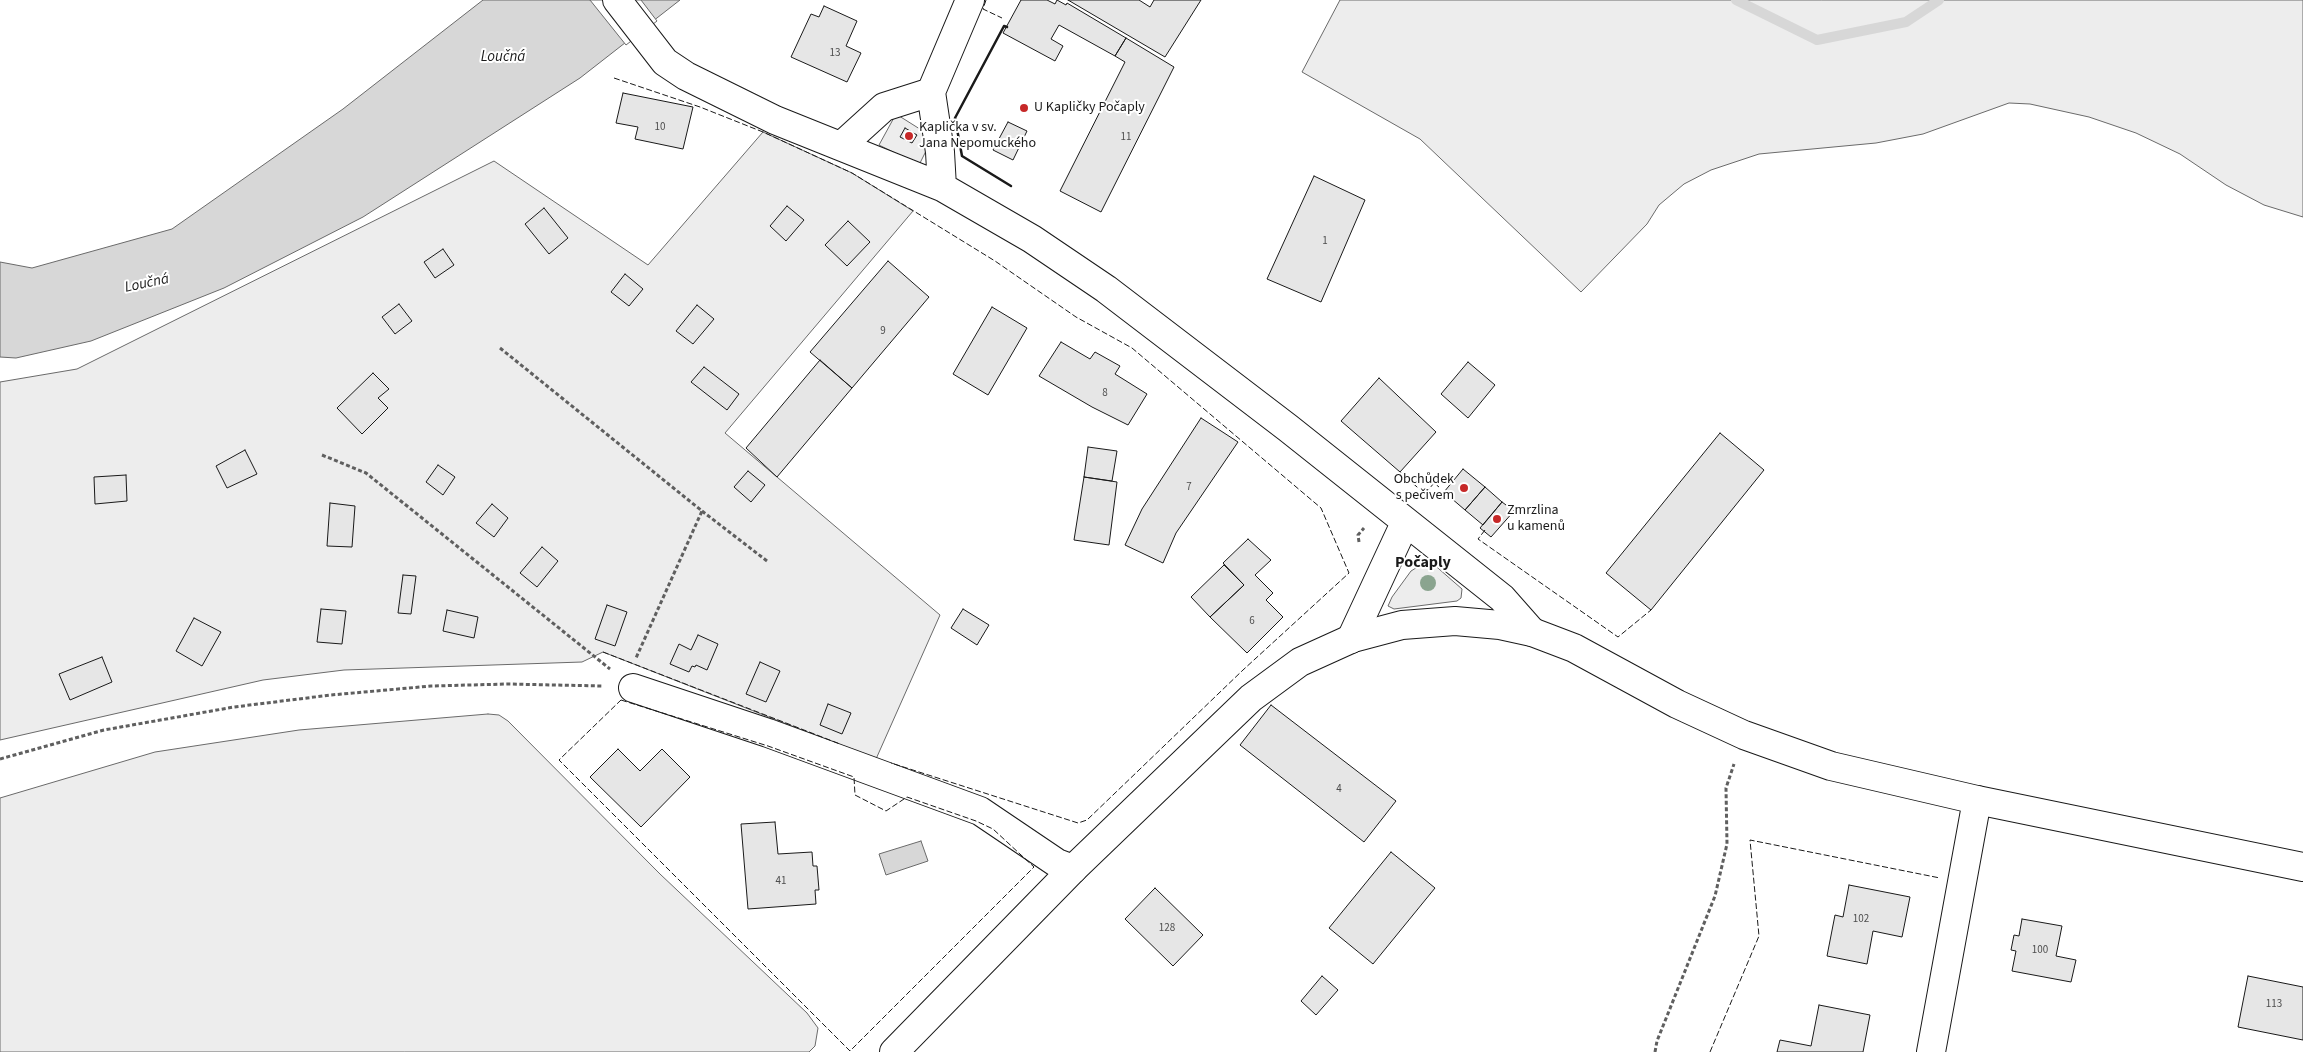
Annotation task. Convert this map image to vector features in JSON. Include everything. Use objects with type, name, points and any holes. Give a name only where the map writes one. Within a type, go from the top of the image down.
[{"type":"street","points":[[616,0],[665,62],[686,76],[775,120],[942,187],[1032,239],[1106,289],[1288,428],[1405,523],[1502,598],[1532,632]]},
{"type":"street","points":[[942,187],[940,152],[931,92],[970,0]]},
{"type":"street","points":[[840,146],[884,107],[931,92]]},
{"type":"street","points":[[1351,639],[1405,523]]},
{"type":"street","points":[[894,1052],[1073,869],[1251,698],[1300,662],[1351,639],[1402,625],[1454,621],[1500,625],[1532,632],[1574,648],[1677,704],[1744,734],[1831,766],[1978,800],[2303,867]]},
{"type":"street","points":[[634,688],[768,733],[980,811],[1057,862],[1073,869]]},
{"type":"street","points":[[1931,1052],[1978,800]]},
{"type":"path","points":[[500,348],[767,561]]},
{"type":"path","points":[[322,455],[366,473],[634,688]]},
{"type":"path","points":[[634,688],[634,664],[702,510]]},
{"type":"path","points":[[0,759],[104,730],[234,707],[331,695],[431,686],[508,684],[575,684],[634,688]]},
{"type":"path","points":[[1655,1052],[1657,1041],[1715,896],[1727,844],[1726,788],[1744,734]]},
{"type":"shaded area","points":[[1340,0],[2303,0],[2303,217],[2264,205],[2226,185],[2180,154],[2136,133],[2089,117],[2030,104],[2009,103],[1923,134],[1876,143],[1759,154],[1711,170],[1684,184],[1659,205],[1647,224],[1581,292],[1420,139],[1302,72]]},
{"type":"shaded area","points":[[896,114],[923,131],[928,147],[919,165],[879,145]]},
{"type":"shaded area","points":[[763,132],[852,173],[913,211],[725,433],[940,615],[876,759],[603,652],[582,662],[344,670],[263,680],[0,740],[0,382],[77,369],[494,161],[648,265]]},
{"type":"shaded area","points":[[1431,562],[1462,589],[1461,598],[1457,601],[1394,609],[1388,606],[1392,597],[1411,571],[1424,563]]},
{"type":"shaded area","points":[[488,714],[499,715],[508,721],[660,874],[807,1013],[818,1028],[815,1046],[809,1052],[0,1052],[0,798],[155,752],[299,730]]},
{"type":"water","name":"Loučná","points":[[483,0],[680,0],[580,78],[363,217],[224,288],[91,341],[16,358],[0,357],[0,262],[32,268],[172,229],[343,109]]},
{"type":"water","points":[[921,841],[928,861],[886,875],[879,854]]},
{"type":"pier","points":[[590,0],[641,0],[657,21],[626,45]]},
{"type":"building","points":[[1021,0],[1047,0],[1055,4],[1057,0],[1066,5],[1067,3],[1126,38],[1115,56],[1059,25],[1051,39],[1063,46],[1055,61],[1003,33]]},
{"type":"building","points":[[1068,0],[1139,0],[1150,7],[1154,0],[1201,0],[1165,57]]},
{"type":"building","points":[[824,6],[857,21],[846,46],[861,53],[847,82],[791,57],[811,14],[819,17]]},
{"type":"building","points":[[1126,38],[1174,67],[1101,212],[1060,191],[1125,62],[1115,56]]},
{"type":"building","points":[[623,93],[693,107],[683,149],[635,139],[638,127],[616,123]]},
{"type":"building","points":[[1008,122],[1027,131],[1013,160],[993,150]]},
{"type":"building","name":"Kaplička v sv. Jana Nepomuckého","points":[[905,128],[917,135],[912,143],[900,137]]},
{"type":"building","points":[[1314,176],[1365,200],[1321,302],[1267,279]]},
{"type":"building","points":[[787,206],[804,220],[786,241],[770,226]]},
{"type":"building","points":[[544,208],[568,238],[549,254],[525,224]]},
{"type":"building","points":[[848,221],[870,242],[847,266],[825,245]]},
{"type":"building","points":[[443,249],[454,265],[435,278],[424,262]]},
{"type":"building","points":[[888,261],[929,297],[852,388],[810,352]]},
{"type":"building","points":[[625,274],[643,289],[629,306],[611,292]]},
{"type":"building","points":[[399,304],[412,321],[395,334],[382,317]]},
{"type":"building","points":[[697,305],[714,319],[693,344],[676,331]]},
{"type":"building","points":[[992,307],[1027,328],[988,395],[953,374]]},
{"type":"building","points":[[1061,342],[1090,359],[1095,352],[1120,366],[1115,374],[1147,394],[1128,425],[1092,407],[1039,376]]},
{"type":"building","points":[[820,360],[852,388],[777,477],[746,448]]},
{"type":"building","points":[[1468,362],[1495,385],[1468,418],[1441,394]]},
{"type":"building","points":[[704,367],[739,394],[727,410],[691,382]]},
{"type":"building","points":[[373,373],[389,389],[378,398],[388,408],[362,434],[337,408]]},
{"type":"building","points":[[1379,378],[1436,432],[1400,472],[1341,421]]},
{"type":"building","points":[[1201,418],[1238,442],[1176,533],[1163,563],[1125,545],[1142,509]]},
{"type":"building","points":[[1720,433],[1764,470],[1651,610],[1606,573]]},
{"type":"building","points":[[1088,447],[1117,451],[1112,481],[1084,477]]},
{"type":"building","points":[[245,450],[257,474],[227,488],[216,466]]},
{"type":"building","points":[[438,465],[455,477],[443,495],[426,482]]},
{"type":"building","points":[[1463,469],[1485,487],[1465,510],[1444,492]]},
{"type":"building","points":[[748,471],[765,485],[751,502],[734,487]]},
{"type":"building","points":[[126,475],[127,501],[95,504],[94,477]]},
{"type":"building","points":[[1084,477],[1117,482],[1109,545],[1074,540]]},
{"type":"building","points":[[1485,487],[1502,502],[1483,525],[1465,510]]},
{"type":"building","points":[[1502,502],[1514,511],[1491,537],[1480,528]]},
{"type":"building","points":[[330,503],[355,506],[352,547],[327,546]]},
{"type":"building","points":[[492,504],[508,518],[494,537],[476,523]]},
{"type":"building","points":[[1248,539],[1271,560],[1255,575],[1273,593],[1266,600],[1283,617],[1247,653],[1210,617],[1244,585],[1223,563]]},
{"type":"building","points":[[542,547],[558,561],[537,587],[520,573]]},
{"type":"building","points":[[1224,565],[1244,585],[1210,617],[1191,597]]},
{"type":"building","points":[[403,575],[416,576],[411,614],[398,613]]},
{"type":"building","points":[[607,605],[627,612],[615,646],[595,639]]},
{"type":"building","points":[[321,609],[346,611],[342,644],[317,642]]},
{"type":"building","points":[[963,609],[989,625],[977,645],[951,628]]},
{"type":"building","points":[[447,610],[478,617],[474,638],[443,631]]},
{"type":"building","points":[[194,618],[221,632],[202,666],[176,651]]},
{"type":"building","points":[[698,635],[718,644],[707,670],[696,665],[695,667],[692,666],[689,672],[670,664],[679,644],[691,650]]},
{"type":"building","points":[[102,657],[112,682],[70,700],[59,674]]},
{"type":"building","points":[[760,662],[780,671],[766,702],[746,694]]},
{"type":"building","points":[[828,704],[851,713],[842,734],[820,725]]},
{"type":"building","points":[[1271,705],[1396,801],[1364,842],[1240,745]]},
{"type":"building","points":[[618,749],[640,771],[662,749],[690,777],[641,827],[590,777]]},
{"type":"building","points":[[775,822],[778,854],[812,852],[813,866],[817,866],[819,890],[815,890],[816,904],[748,909],[741,824]]},
{"type":"building","points":[[1391,852],[1435,888],[1373,964],[1329,928]]},
{"type":"building","points":[[1849,885],[1910,897],[1902,937],[1873,931],[1867,964],[1827,956],[1835,915],[1843,917]]},
{"type":"building","points":[[1155,888],[1203,935],[1173,966],[1125,919]]},
{"type":"building","points":[[2022,919],[2062,926],[2056,956],[2076,960],[2071,982],[2012,971],[2016,951],[2011,950],[2014,935],[2019,936]]},
{"type":"building","points":[[1322,976],[1338,990],[1316,1015],[1301,1001]]},
{"type":"building","points":[[2248,976],[2303,987],[2303,1040],[2238,1027]]},
{"type":"building","points":[[1819,1005],[1870,1015],[1863,1052],[1777,1052],[1780,1040],[1811,1046]]},
{"type":"waterway","points":[[1736,0],[1817,40],[1906,22],[1939,0]]},
{"type":"fence","points":[[986,0],[983,9],[1002,18]]},
{"type":"fence","points":[[614,78],[700,107],[763,132],[852,173],[995,261],[1076,317],[1132,348],[1321,508],[1349,573],[1243,670],[1087,820],[1078,823],[891,763]]},
{"type":"fence","points":[[1400,472],[1425,494],[1434,483],[1439,487]]},
{"type":"fence","points":[[1485,530],[1478,539],[1618,637],[1651,610]]},
{"type":"fence","points":[[603,652],[840,744]]},
{"type":"fence","points":[[621,700],[768,746],[854,777],[855,795],[886,811],[907,797],[976,821],[993,829],[1034,867],[850,1051],[559,760],[621,700]]},
{"type":"fence","points":[[1710,1052],[1759,936],[1750,840],[1940,878]]},
{"type":"wall","points":[[1007,27],[1004,26],[955,118],[962,156],[1011,186]]},
{"type":"place","name":"U Kapličky Počaply","points":[[1024,108]]},
{"type":"place","name":"Kaplička v sv. Jana Nepomuckého","points":[[909,136]]},
{"type":"place","name":"Obchůdek s pečivem","points":[[1464,488]]},
{"type":"place","name":"Zmrzlina u kamenů","points":[[1497,519]]},
{"type":"district","name":"Počaply","points":[[1423,563]]}]
